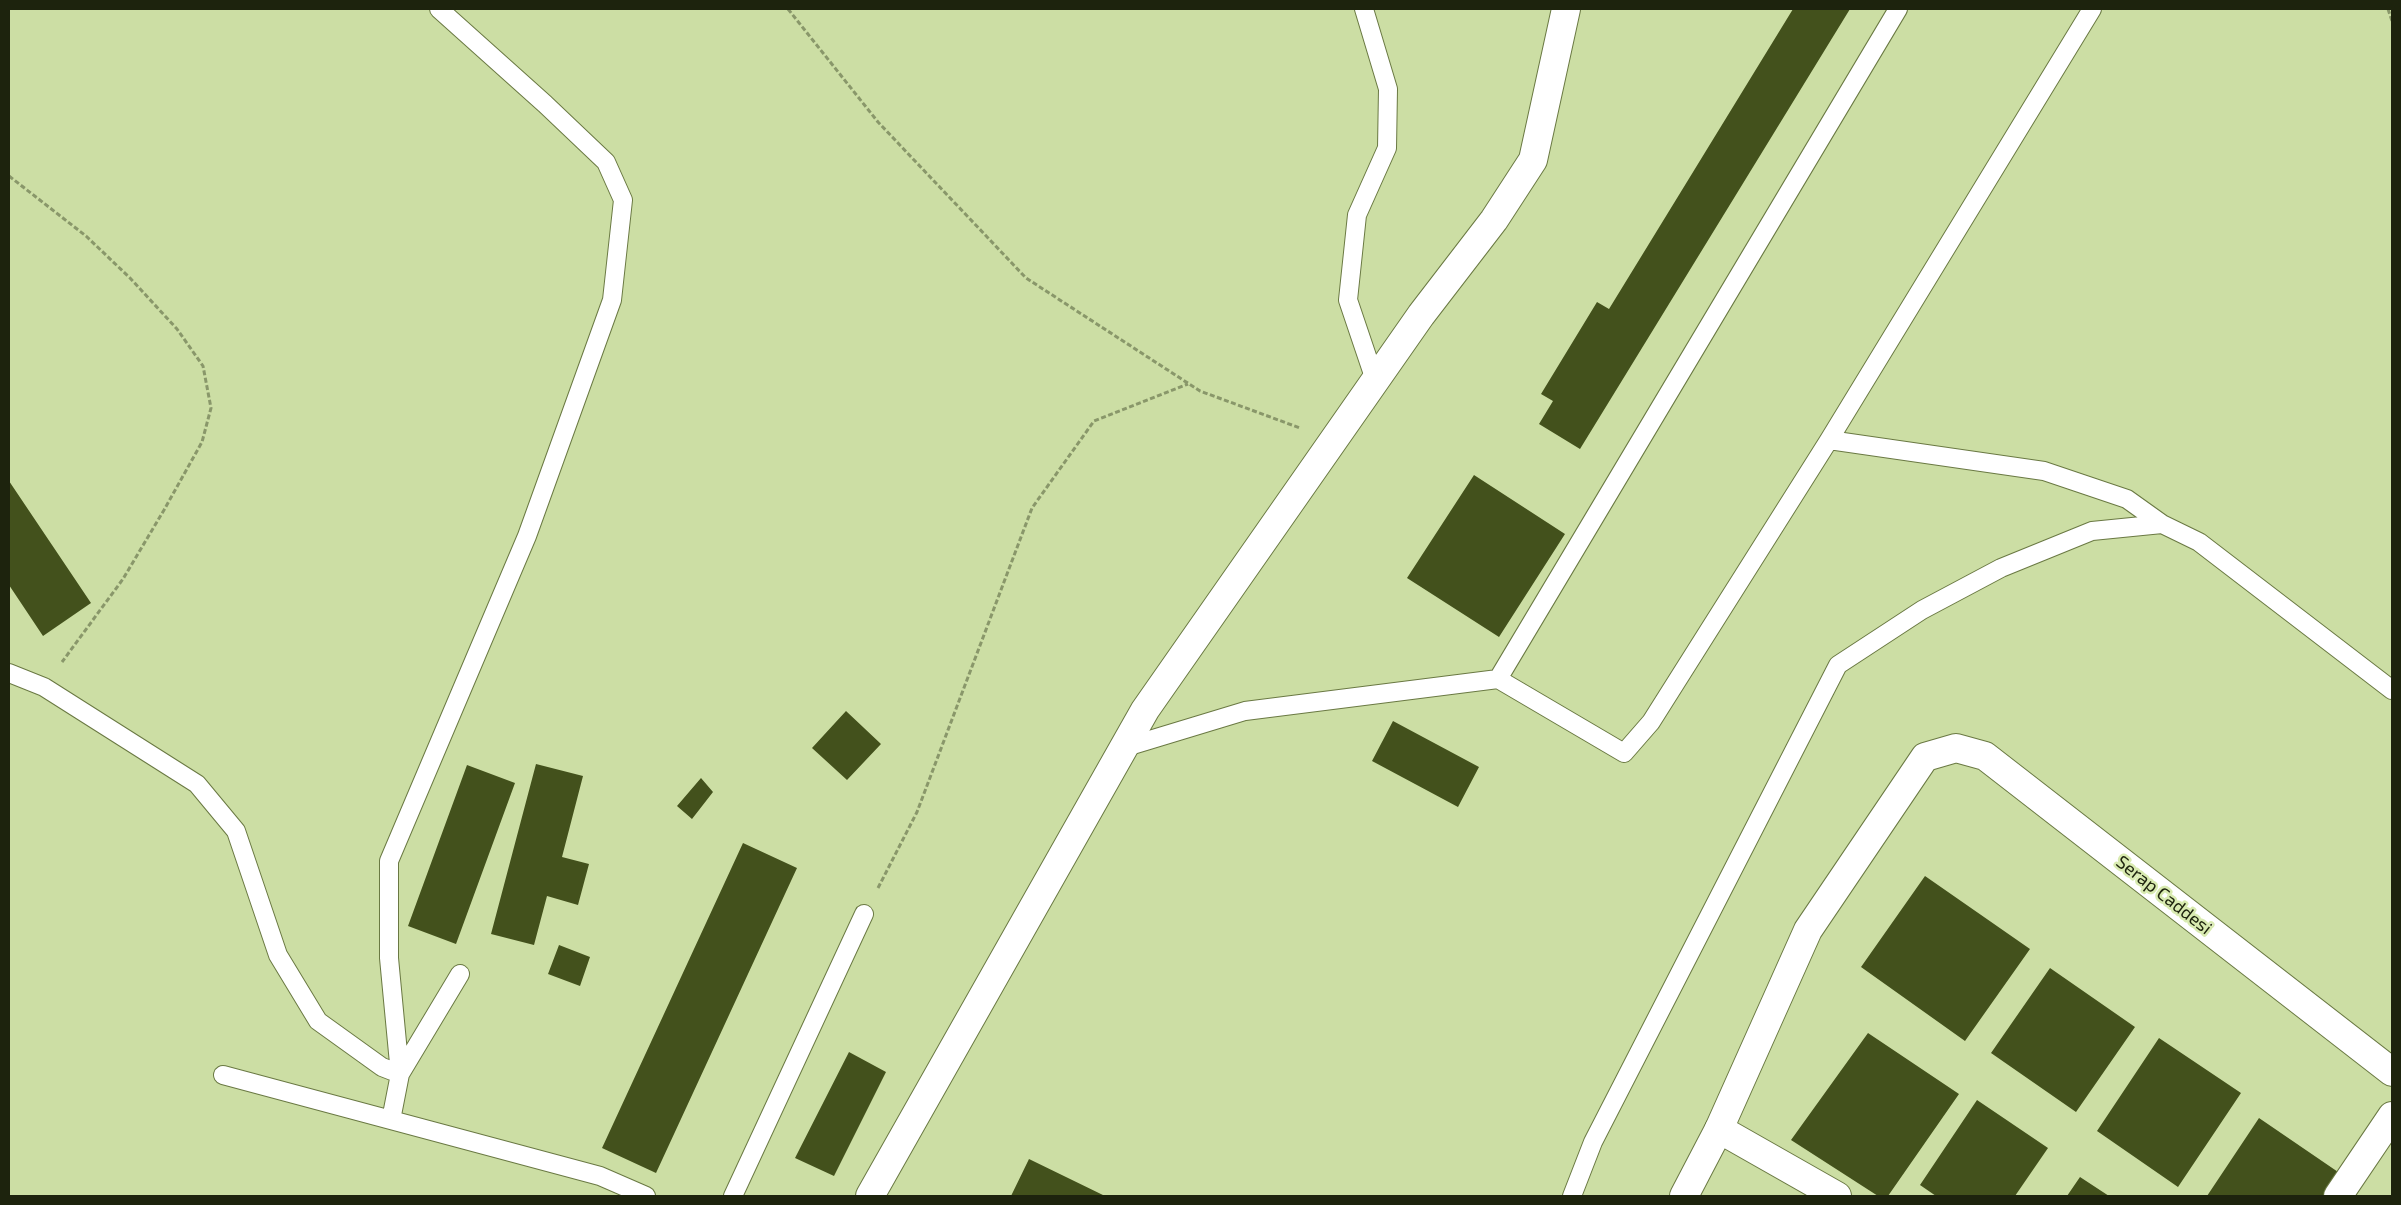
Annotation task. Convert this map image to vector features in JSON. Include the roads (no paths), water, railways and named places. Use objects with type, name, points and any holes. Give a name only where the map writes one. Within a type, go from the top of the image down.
[{"type":"street","points":[[870,1196],[1145,710],[1374,380],[1494,220],[1533,160],[1566,9]]},
{"type":"street","name":"Serap Caddesi","points":[[1720,1129],[1808,930],[1925,757],[1956,748],[1985,756],[2392,1072]]},
{"type":"street","points":[[2338,1196],[2392,1116]]},
{"type":"street","points":[[1684,1196],[1720,1129],[1837,1196]]},
{"type":"lane","points":[[391,1120],[400,1074],[389,958],[389,861],[527,536],[612,300],[622,200],[606,162],[545,104],[439,9]]},
{"type":"lane","points":[[1364,9],[1388,89],[1387,148],[1357,216],[1348,300],[1374,380]]},
{"type":"lane","points":[[1498,680],[1898,9]]},
{"type":"lane","points":[[1123,748],[1245,711],[1498,680],[1624,753],[1651,722],[1829,440],[2092,9]]},
{"type":"lane","points":[[1829,440],[2044,471],[2127,500],[2162,524],[2199,542],[2392,690]]},
{"type":"lane","points":[[1572,1196],[1593,1142],[1838,665],[1922,610],[2001,568],[2092,531],[2162,524]]},
{"type":"lane","points":[[9,673],[44,687],[197,784],[236,831],[278,955],[318,1020],[382,1067],[400,1074]]},
{"type":"lane","points":[[733,1196],[864,914]]},
{"type":"lane","points":[[400,1074],[460,974]]},
{"type":"lane","points":[[223,1075],[600,1176],[646,1196]]}]
